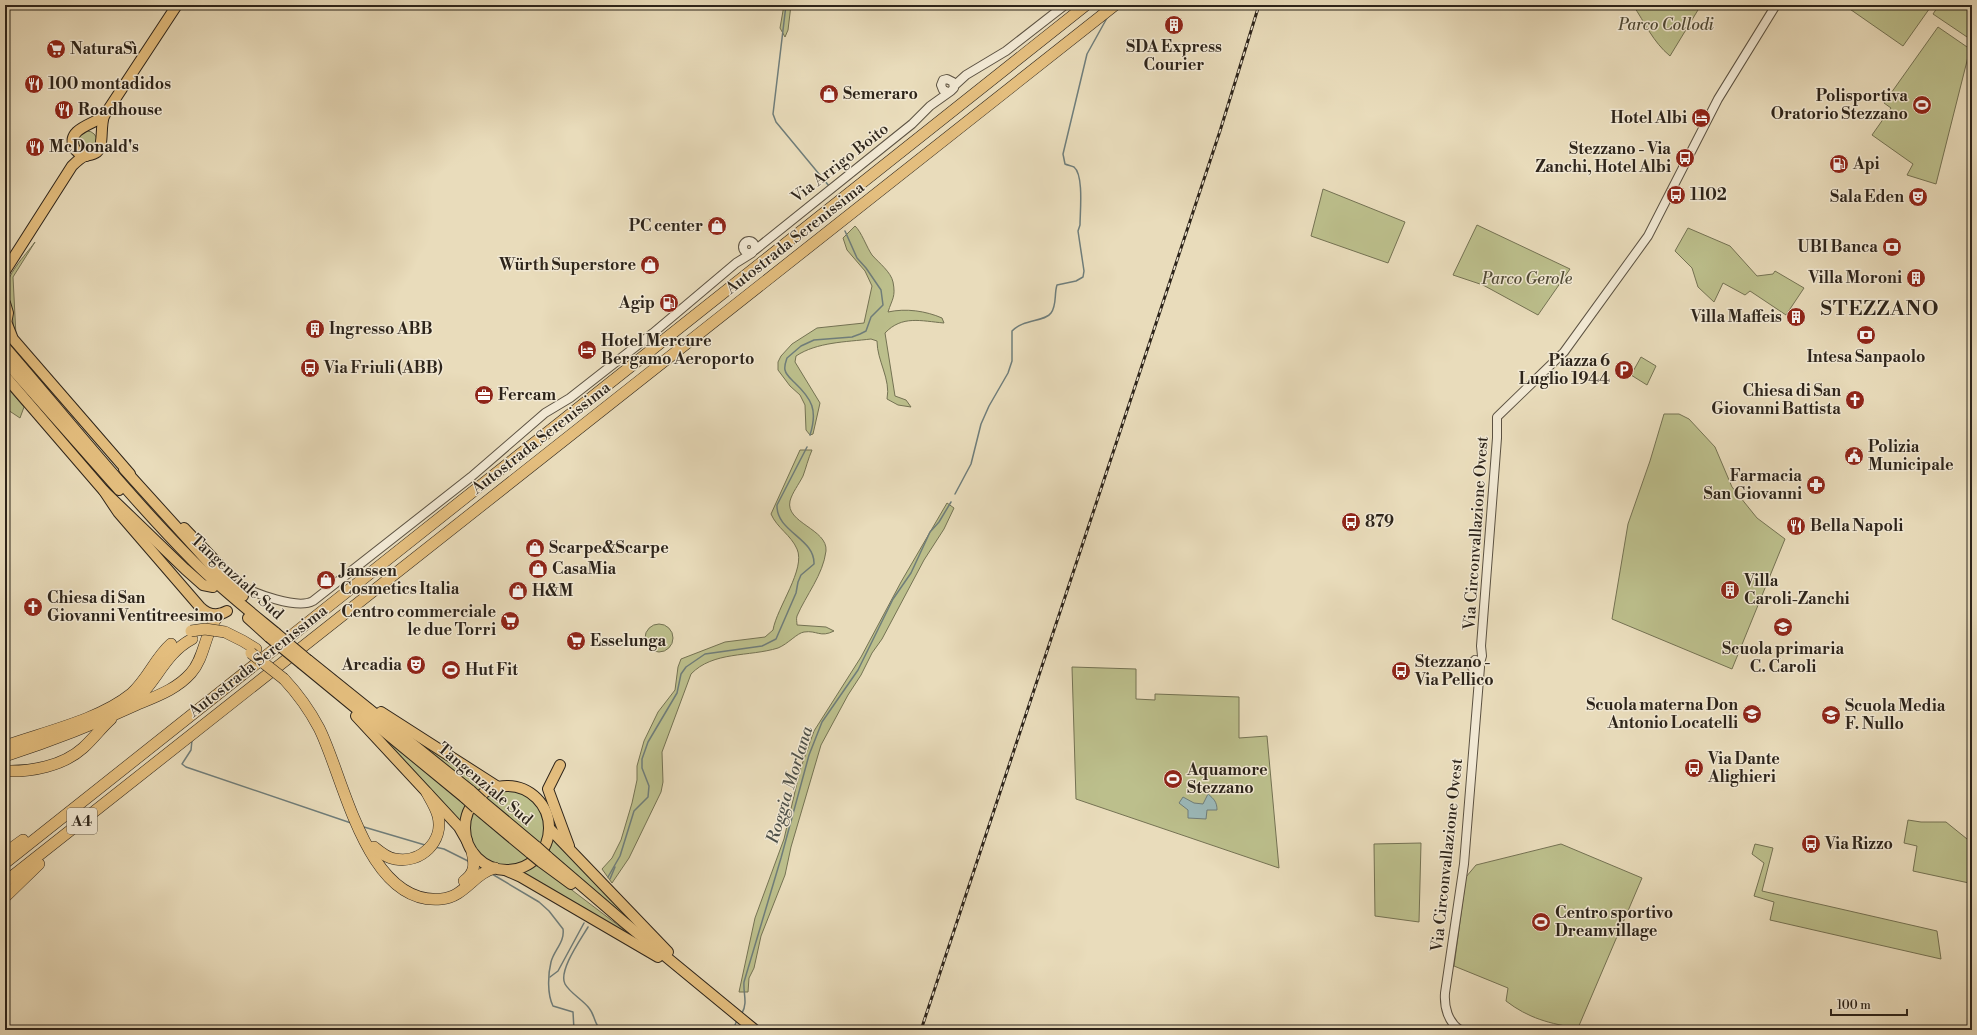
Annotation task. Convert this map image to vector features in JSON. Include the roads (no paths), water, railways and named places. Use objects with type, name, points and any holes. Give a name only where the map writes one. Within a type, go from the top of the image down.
[{"type":"highway","name":"Autostrada Serenissima","points":[[5,863],[1086,5]]},
{"type":"highway","name":"Autostrada Serenissima","points":[[5,882],[1115,5]]},
{"type":"highway","points":[[5,756],[63,736],[121,712],[166,691],[185,679],[199,662],[210,626],[223,613]]},
{"type":"highway","points":[[5,771],[38,769],[73,756],[148,688],[171,654],[180,645],[192,635],[205,629],[243,640],[253,651],[286,677],[318,715],[330,740],[354,806],[374,847],[392,871],[402,881],[415,888],[431,892],[449,890],[469,877],[474,867],[472,852]]},
{"type":"highway","points":[[5,746],[94,715],[119,702],[139,686],[169,646],[179,637],[192,635]]},
{"type":"highway","points":[[286,677],[319,729],[351,815],[369,850],[392,880],[404,890],[416,896],[443,899],[460,893],[479,876],[500,869]]},
{"type":"highway","points":[[5,897],[29,873],[111,806],[159,760]]},
{"type":"highway","points":[[5,853],[85,793],[134,761]]},
{"type":"highway","points":[[374,847],[394,859],[406,860],[418,857],[428,850],[435,840],[439,828],[438,816],[427,793]]},
{"type":"main road","points":[[100,134],[104,116],[177,5]]},
{"type":"main road","points":[[6,272],[72,166],[75,150],[73,144],[74,135],[80,128],[87,126],[104,116]]},
{"type":"main road","points":[[72,166],[86,156],[98,152],[102,142],[100,134],[96,128],[87,126]]},
{"type":"main road","points":[[75,150],[86,156]]},
{"type":"main road","points":[[5,303],[8,313],[6,327],[13,338],[124,469],[193,547],[267,626]]},
{"type":"main road","name":"Tangenziale Sud","points":[[5,347],[158,524],[220,586],[267,626],[273,635]]},
{"type":"main road","name":"Tangenziale Sud","points":[[5,361],[169,545],[213,587],[751,1027]]},
{"type":"main road","points":[[5,376],[104,491],[203,585],[213,587]]},
{"type":"main road","points":[[124,469],[150,492],[238,585],[242,590],[243,596]]},
{"type":"main road","points":[[104,491],[118,512],[200,607],[209,614],[223,613]]},
{"type":"main road","points":[[331,683],[498,787]]},
{"type":"main road","points":[[331,683],[338,700],[368,728],[459,827],[472,852],[479,859],[521,877],[680,969]]},
{"type":"main road","points":[[560,765],[548,789],[562,832],[572,853]]},
{"type":"main road","points":[[467,841],[465,827],[470,807],[479,796],[498,787],[520,788],[535,797],[545,811],[549,828],[544,848],[536,858],[518,868],[500,869]]},
{"type":"main road","points":[[549,828],[676,960],[680,969]]},
{"type":"street","name":"Via Arrigo Boito","points":[[953,83],[1006,51],[1064,5]]},
{"type":"street","name":"Via Circonvallazione Ovest","points":[[1460,1030],[1449,1018],[1445,1005],[1445,993],[1464,864],[1478,678],[1477,665],[1481,652],[1497,447],[1496,417],[1564,352],[1648,236],[1714,105],[1776,5]]},
{"type":"street","name":"Via Arrigo Boito","points":[[930,106],[941,87],[943,80],[947,78],[953,83]]},
{"type":"street","name":"Via Arrigo Boito","points":[[238,585],[294,604],[307,604],[313,602],[471,477],[546,413],[570,398],[599,376],[692,301],[753,249],[912,124],[930,106],[948,92],[952,91],[953,83]]},
{"type":"street","points":[[941,87],[943,90],[948,92]]},
{"type":"street","name":"Via Arrigo Boito","points":[[736,263],[746,242],[753,249]]},
{"type":"street","points":[[243,596],[248,593],[256,592]]},
{"type":"water","points":[[1208,794],[1215,801],[1217,810],[1207,810],[1206,819],[1188,818],[1188,810],[1179,803],[1183,797],[1194,803],[1203,804]]},
{"type":"waterway","points":[[786,5],[773,114],[776,122],[829,186]]},
{"type":"waterway","name":"Roggia Morlana","points":[[955,494],[971,464],[981,424],[989,406],[1008,373],[1012,361],[1012,331],[1022,324],[1048,316],[1054,307],[1057,285],[1076,281],[1083,277],[1084,271],[1078,231],[1080,225],[1081,203],[1079,178],[1074,167],[1065,164],[1063,154],[1087,54],[1107,18]]},
{"type":"waterway","points":[[810,435],[813,419],[812,406],[805,394],[786,374],[785,364],[787,358],[801,346],[814,340],[852,337],[866,331],[871,317],[883,305],[881,290],[857,258],[845,231]]},
{"type":"waterway","points":[[608,877],[620,856],[634,811],[648,797],[649,786],[642,768],[642,759],[648,742],[677,693],[681,674],[686,667],[705,654],[762,646],[776,639],[796,593],[801,575],[814,564],[813,555],[808,548],[782,522],[778,514],[777,505],[807,447]]},
{"type":"waterway","name":"Roggia Morlana","points":[[742,1013],[745,1005],[744,982],[781,858],[809,755],[822,722],[858,670],[893,599],[911,573],[930,532],[939,522],[951,502]]},
{"type":"waterway","points":[[192,740],[191,750],[182,764],[186,767],[351,823]]},
{"type":"waterway","points":[[364,827],[425,845]]},
{"type":"waterway","points":[[435,847],[444,849],[470,862]]},
{"type":"waterway","points":[[610,879],[615,867]]},
{"type":"waterway","points":[[492,874],[539,902],[549,911],[563,929],[561,942],[551,962],[549,972],[549,990],[553,1006],[573,1012],[574,1030]]},
{"type":"waterway","points":[[550,977],[558,971],[584,923]]},
{"type":"waterway","points":[[588,927],[567,963],[564,978],[567,987],[589,1008],[601,1030]]},
{"type":"waterway","name":"Roggia Morlana","points":[[733,1030],[737,1020]]},
{"type":"railway","points":[[921,1030],[1220,131],[1259,5]]},
{"type":"place","name":"SDA Express Courier","points":[[1174,25]]},
{"type":"place","name":"NaturaSì","points":[[56,49]]},
{"type":"place","name":"100 montadidos","points":[[34,84]]},
{"type":"place","name":"Semeraro","points":[[829,94]]},
{"type":"place","name":"Polisportiva Oratorio Stezzano","points":[[1922,105]]},
{"type":"place","name":"Roadhouse","points":[[64,110]]},
{"type":"place","name":"Hotel Albi","points":[[1701,118]]},
{"type":"place","name":"McDonald's","points":[[35,147]]},
{"type":"place","name":"Stezzano - Via Zanchi, Hotel Albi","points":[[1685,158]]},
{"type":"place","name":"Api","points":[[1839,164]]},
{"type":"place","name":"1102","points":[[1676,195]]},
{"type":"place","name":"Sala Eden","points":[[1918,197]]},
{"type":"place","name":"PC center","points":[[717,226]]},
{"type":"place","name":"UBI Banca","points":[[1892,247]]},
{"type":"place","name":"Würth Superstore","points":[[650,265]]},
{"type":"place","name":"Villa Moroni","points":[[1916,278]]},
{"type":"place","name":"Agip","points":[[669,303]]},
{"type":"place","name":"Villa Maffeis","points":[[1796,317]]},
{"type":"place","name":"Ingresso ABB","points":[[315,329]]},
{"type":"place","name":"Intesa Sanpaolo","points":[[1866,335]]},
{"type":"place","name":"Hotel Mercure Bergamo Aeroporto","points":[[587,350]]},
{"type":"place","name":"Via Friuli (ABB)","points":[[310,368]]},
{"type":"place","name":"Piazza 6 Luglio 1944","points":[[1624,370]]},
{"type":"place","name":"Fercam","points":[[484,395]]},
{"type":"place","name":"Chiesa di San Giovanni Battista","points":[[1855,400]]},
{"type":"place","name":"Polizia Municipale","points":[[1854,456]]},
{"type":"place","name":"Farmacia San Giovanni","points":[[1816,485]]},
{"type":"place","name":"879","points":[[1351,522]]},
{"type":"place","name":"Bella Napoli","points":[[1796,526]]},
{"type":"place","name":"Scarpe&Scarpe","points":[[535,548]]},
{"type":"place","name":"CasaMia","points":[[538,569]]},
{"type":"place","name":"Janssen Cosmetics Italia","points":[[326,580]]},
{"type":"place","name":"Villa Caroli-Zanchi","points":[[1730,590]]},
{"type":"place","name":"H&M","points":[[518,591]]},
{"type":"place","name":"Chiesa di San Giovanni Ventitreesimo","points":[[33,607]]},
{"type":"place","name":"Centro commerciale le due Torri","points":[[510,621]]},
{"type":"place","name":"Scuola primaria C. Caroli","points":[[1783,627]]},
{"type":"place","name":"Esselunga","points":[[576,641]]},
{"type":"place","name":"Arcadia","points":[[416,665]]},
{"type":"place","name":"Hut Fit","points":[[451,670]]},
{"type":"place","name":"Stezzano - Via Pellico","points":[[1401,671]]},
{"type":"place","name":"Scuola materna Don Antonio Locatelli","points":[[1752,714]]},
{"type":"place","name":"Scuola Media F. Nullo","points":[[1831,715]]},
{"type":"place","name":"Via Dante Alighieri","points":[[1694,768]]},
{"type":"place","name":"Aquamore Stezzano","points":[[1173,779]]},
{"type":"place","name":"Via Rizzo","points":[[1811,844]]},
{"type":"place","name":"Centro sportivo Dreamvillage","points":[[1541,922]]},
{"type":"district","name":"STEZZANO","points":[[1880,309]]},
{"type":"park label","name":"Parco Collodi","points":[[1666,25]]},
{"type":"park label","name":"Parco Gerole","points":[[1527,279]]}]
